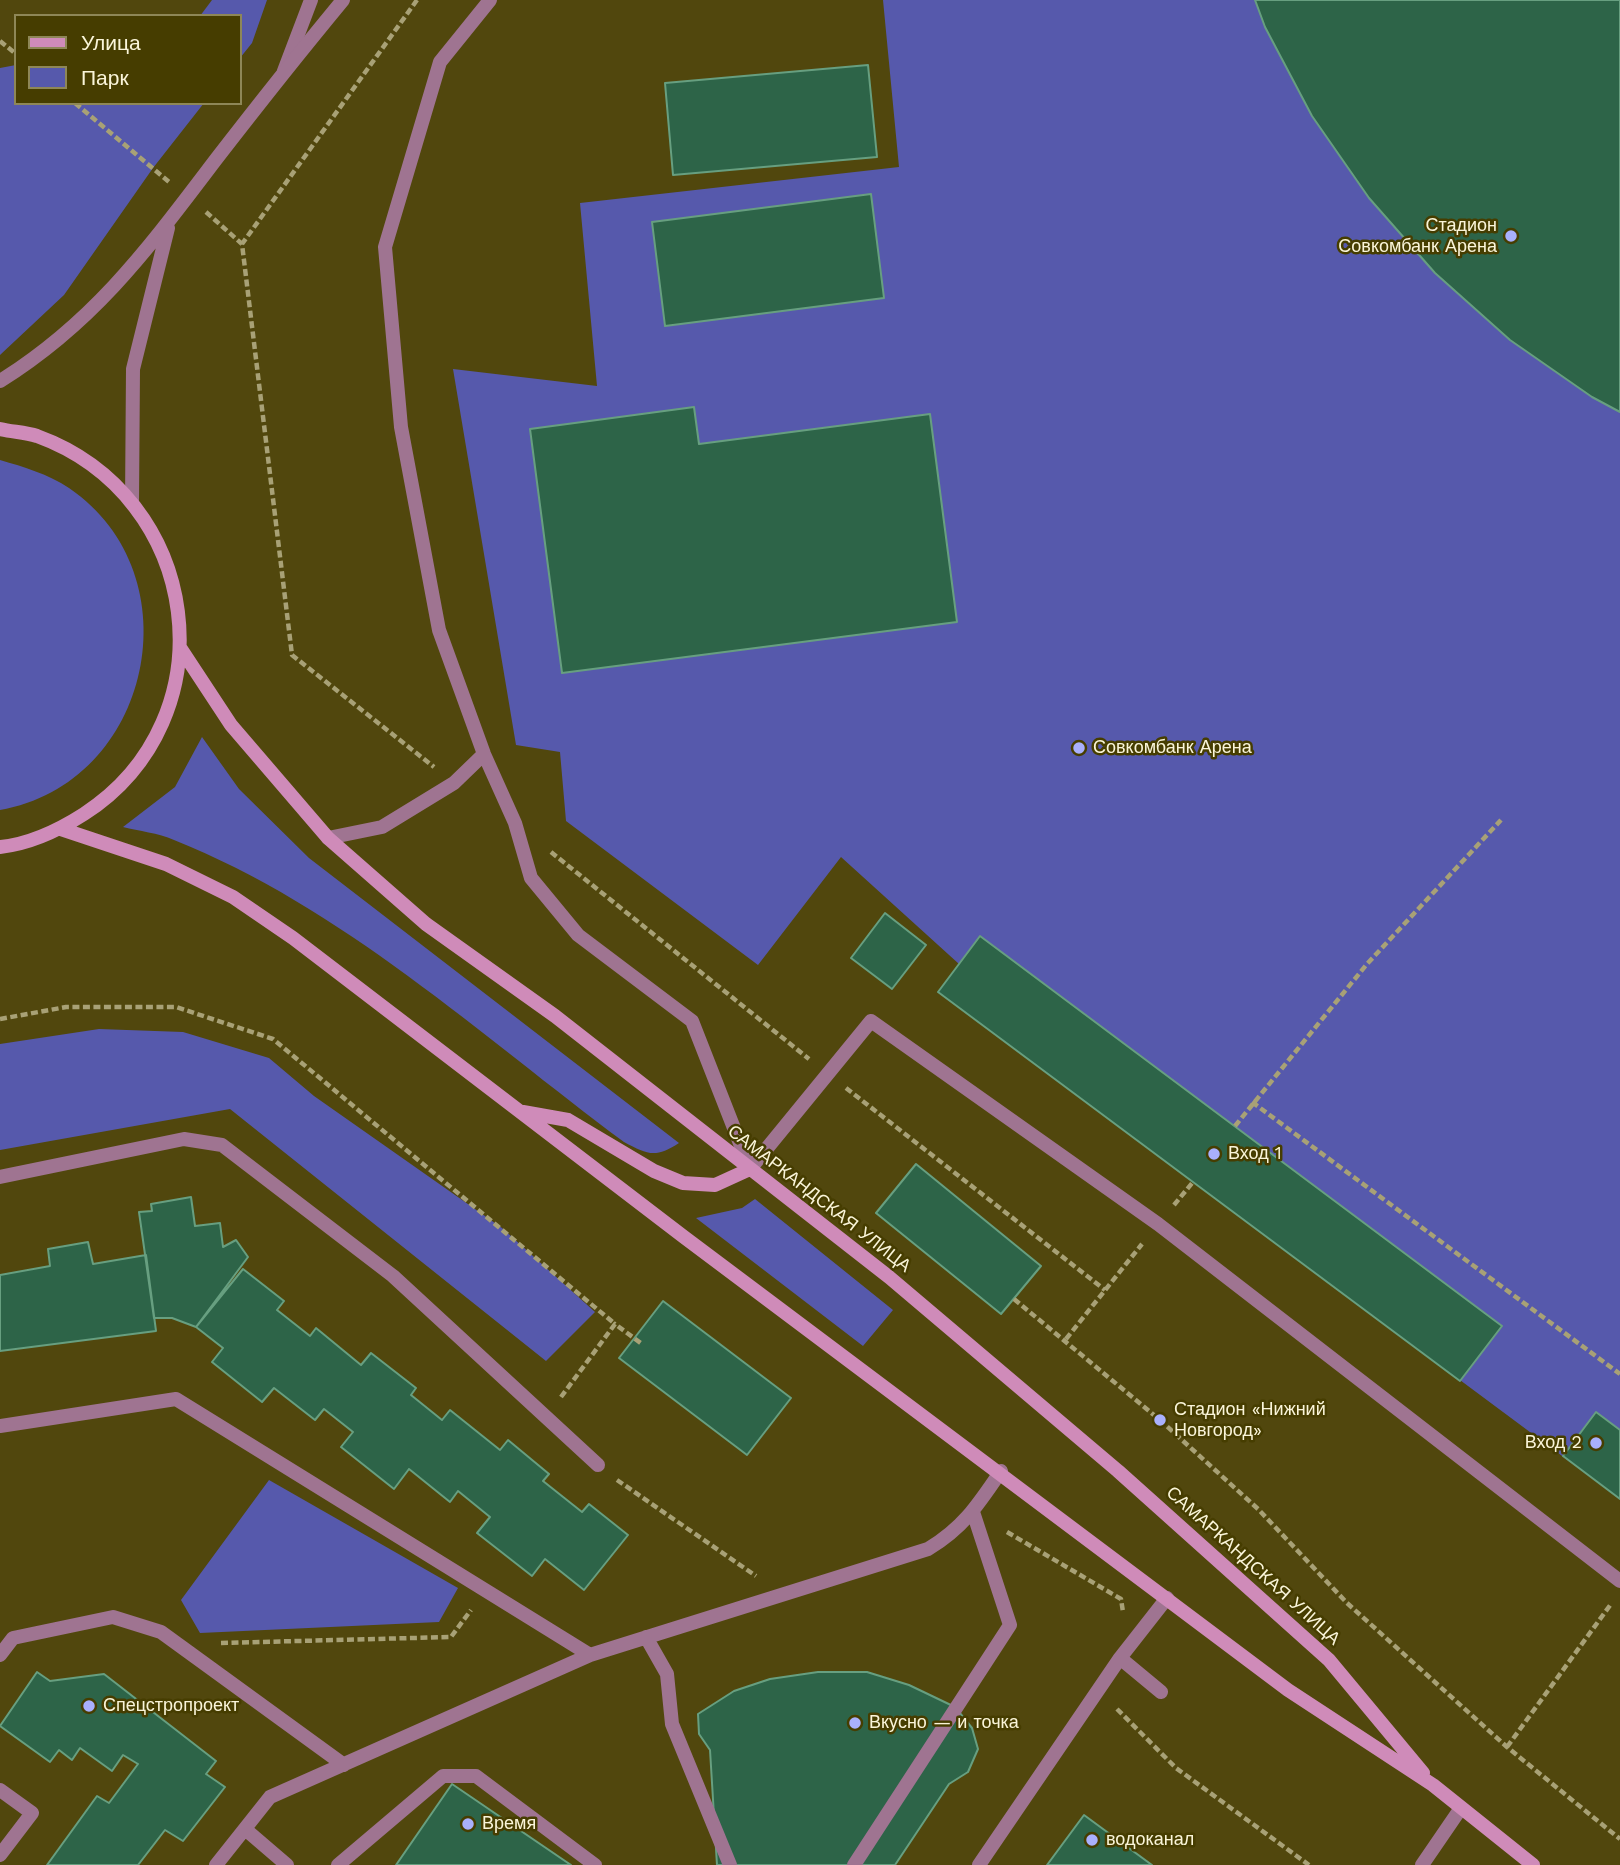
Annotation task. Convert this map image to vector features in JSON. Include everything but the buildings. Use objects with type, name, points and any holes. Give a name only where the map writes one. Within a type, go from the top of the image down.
[{"type":"main road","points":[[0,429],[36,436],[89,462],[132,502],[161,546],[178,597],[181,649],[170,705],[145,756],[108,799],[61,829],[0,847]]},
{"type":"main road","name":"САМАРКАНДСКАЯ УЛИЦА","points":[[181,649],[231,725],[328,838],[426,924],[555,1016],[889,1277],[1118,1471],[1329,1660],[1433,1785]]},
{"type":"main road","name":"САМАРКАНДСКАЯ УЛИЦА","points":[[61,829],[166,864],[233,897],[293,938],[1288,1690],[1433,1785],[1533,1865]]},
{"type":"main road","points":[[522,1112],[568,1119],[654,1171],[683,1183],[715,1185],[750,1169]]},
{"type":"street","points":[[284,71],[311,0]]},
{"type":"street","points":[[0,381],[34,360],[98,306],[169,224],[284,71],[343,0]]},
{"type":"street","points":[[490,0],[440,62],[386,247],[401,427],[436,617],[484,754],[515,823],[531,878],[578,935],[692,1021],[750,1169],[871,1021],[1158,1224],[1620,1581]]},
{"type":"street","points":[[132,502],[133,369],[169,224]]},
{"type":"street","points":[[328,838],[382,827],[454,783],[484,754]]},
{"type":"street","points":[[0,1177],[184,1139],[222,1145],[393,1276],[598,1465]]},
{"type":"street","points":[[0,1426],[176,1399],[590,1655]]},
{"type":"street","points":[[216,1865],[270,1797],[590,1655],[928,1549],[953,1534],[973,1512],[1001,1471]]},
{"type":"street","points":[[854,1865],[1010,1625],[973,1512]]},
{"type":"street","points":[[979,1865],[1120,1658],[1167,1598]]},
{"type":"street","points":[[0,1655],[13,1638],[113,1617],[161,1632],[344,1765]]},
{"type":"street","points":[[646,1637],[667,1674],[672,1724],[730,1865]]},
{"type":"street","points":[[1120,1658],[1161,1692]]},
{"type":"street","points":[[338,1865],[443,1776],[476,1776],[595,1865]]},
{"type":"street","points":[[0,1790],[32,1813],[0,1855]]},
{"type":"street","points":[[1422,1865],[1461,1808]]},
{"type":"street","points":[[245,1829],[287,1865]]},
{"type":"path","points":[[242,244],[417,0]]},
{"type":"path","points":[[0,41],[14,52]]},
{"type":"path","points":[[77,105],[242,244],[292,655],[454,783]]},
{"type":"path","points":[[1235,1126],[1367,964],[1501,820]]},
{"type":"path","points":[[515,823],[827,1073],[1105,1290],[1066,1339]]},
{"type":"path","points":[[0,1019],[66,1007],[176,1007],[273,1039],[642,1344]]},
{"type":"path","points":[[1252,1102],[1620,1374]]},
{"type":"path","points":[[1014,1299],[1066,1339],[1248,1500],[1347,1603],[1507,1747],[1620,1839]]},
{"type":"path","points":[[546,1417],[615,1324]]},
{"type":"path","points":[[598,1465],[656,1509],[783,1595]]},
{"type":"path","points":[[973,1512],[1121,1600],[1125,1619]]},
{"type":"path","points":[[178,1644],[451,1637],[486,1591]]},
{"type":"path","points":[[1507,1747],[1612,1602]]},
{"type":"path","points":[[1098,1691],[1176,1768],[1309,1865]]},
{"type":"green space","points":[[212,0],[267,0],[252,43],[242,56],[242,14],[202,14]]},
{"type":"green space","name":"Совкомбанк Арена","points":[[883,0],[1620,0],[1620,1499],[938,992],[959,964],[841,857],[758,965],[566,821],[560,752],[516,745],[453,369],[597,386],[580,203],[899,167]]},
{"type":"green space","points":[[14,65],[14,105],[202,105],[153,168],[64,295],[0,355],[0,68]]},
{"type":"green space","points":[[0,460],[36,471],[61,483],[109,526],[134,571],[143,621],[140,672],[122,720],[93,761],[52,792],[0,810]]},
{"type":"green space","points":[[202,737],[239,789],[309,858],[679,1143],[664,1151],[651,1153],[624,1142],[408,976],[295,900],[236,868],[174,840],[123,827],[175,787]]},
{"type":"green space","points":[[99,1029],[183,1032],[269,1058],[314,1096],[502,1228],[595,1312],[546,1361],[230,1109],[0,1150],[0,1044]]},
{"type":"green space","points":[[755,1199],[893,1310],[863,1346],[696,1218],[742,1208]]},
{"type":"green space","points":[[269,1480],[458,1588],[439,1622],[200,1633],[181,1600]]},
{"type":"place","name":"Стадион Совкомбанк Арена","points":[[1511,236]]},
{"type":"place","name":"Совкомбанк Арена","points":[[1079,748]]},
{"type":"place","name":"Вход 1","points":[[1214,1154]]},
{"type":"place","name":"Стадион «Нижний Новгород»","points":[[1160,1420]]},
{"type":"place","name":"Вход 2","points":[[1596,1443]]},
{"type":"place","name":"Спецстропроект","points":[[89,1706]]},
{"type":"place","name":"Вкусно — и точка","points":[[855,1723]]},
{"type":"place","name":"Время","points":[[468,1824]]},
{"type":"place","name":"водоканал","points":[[1092,1840]]}]
